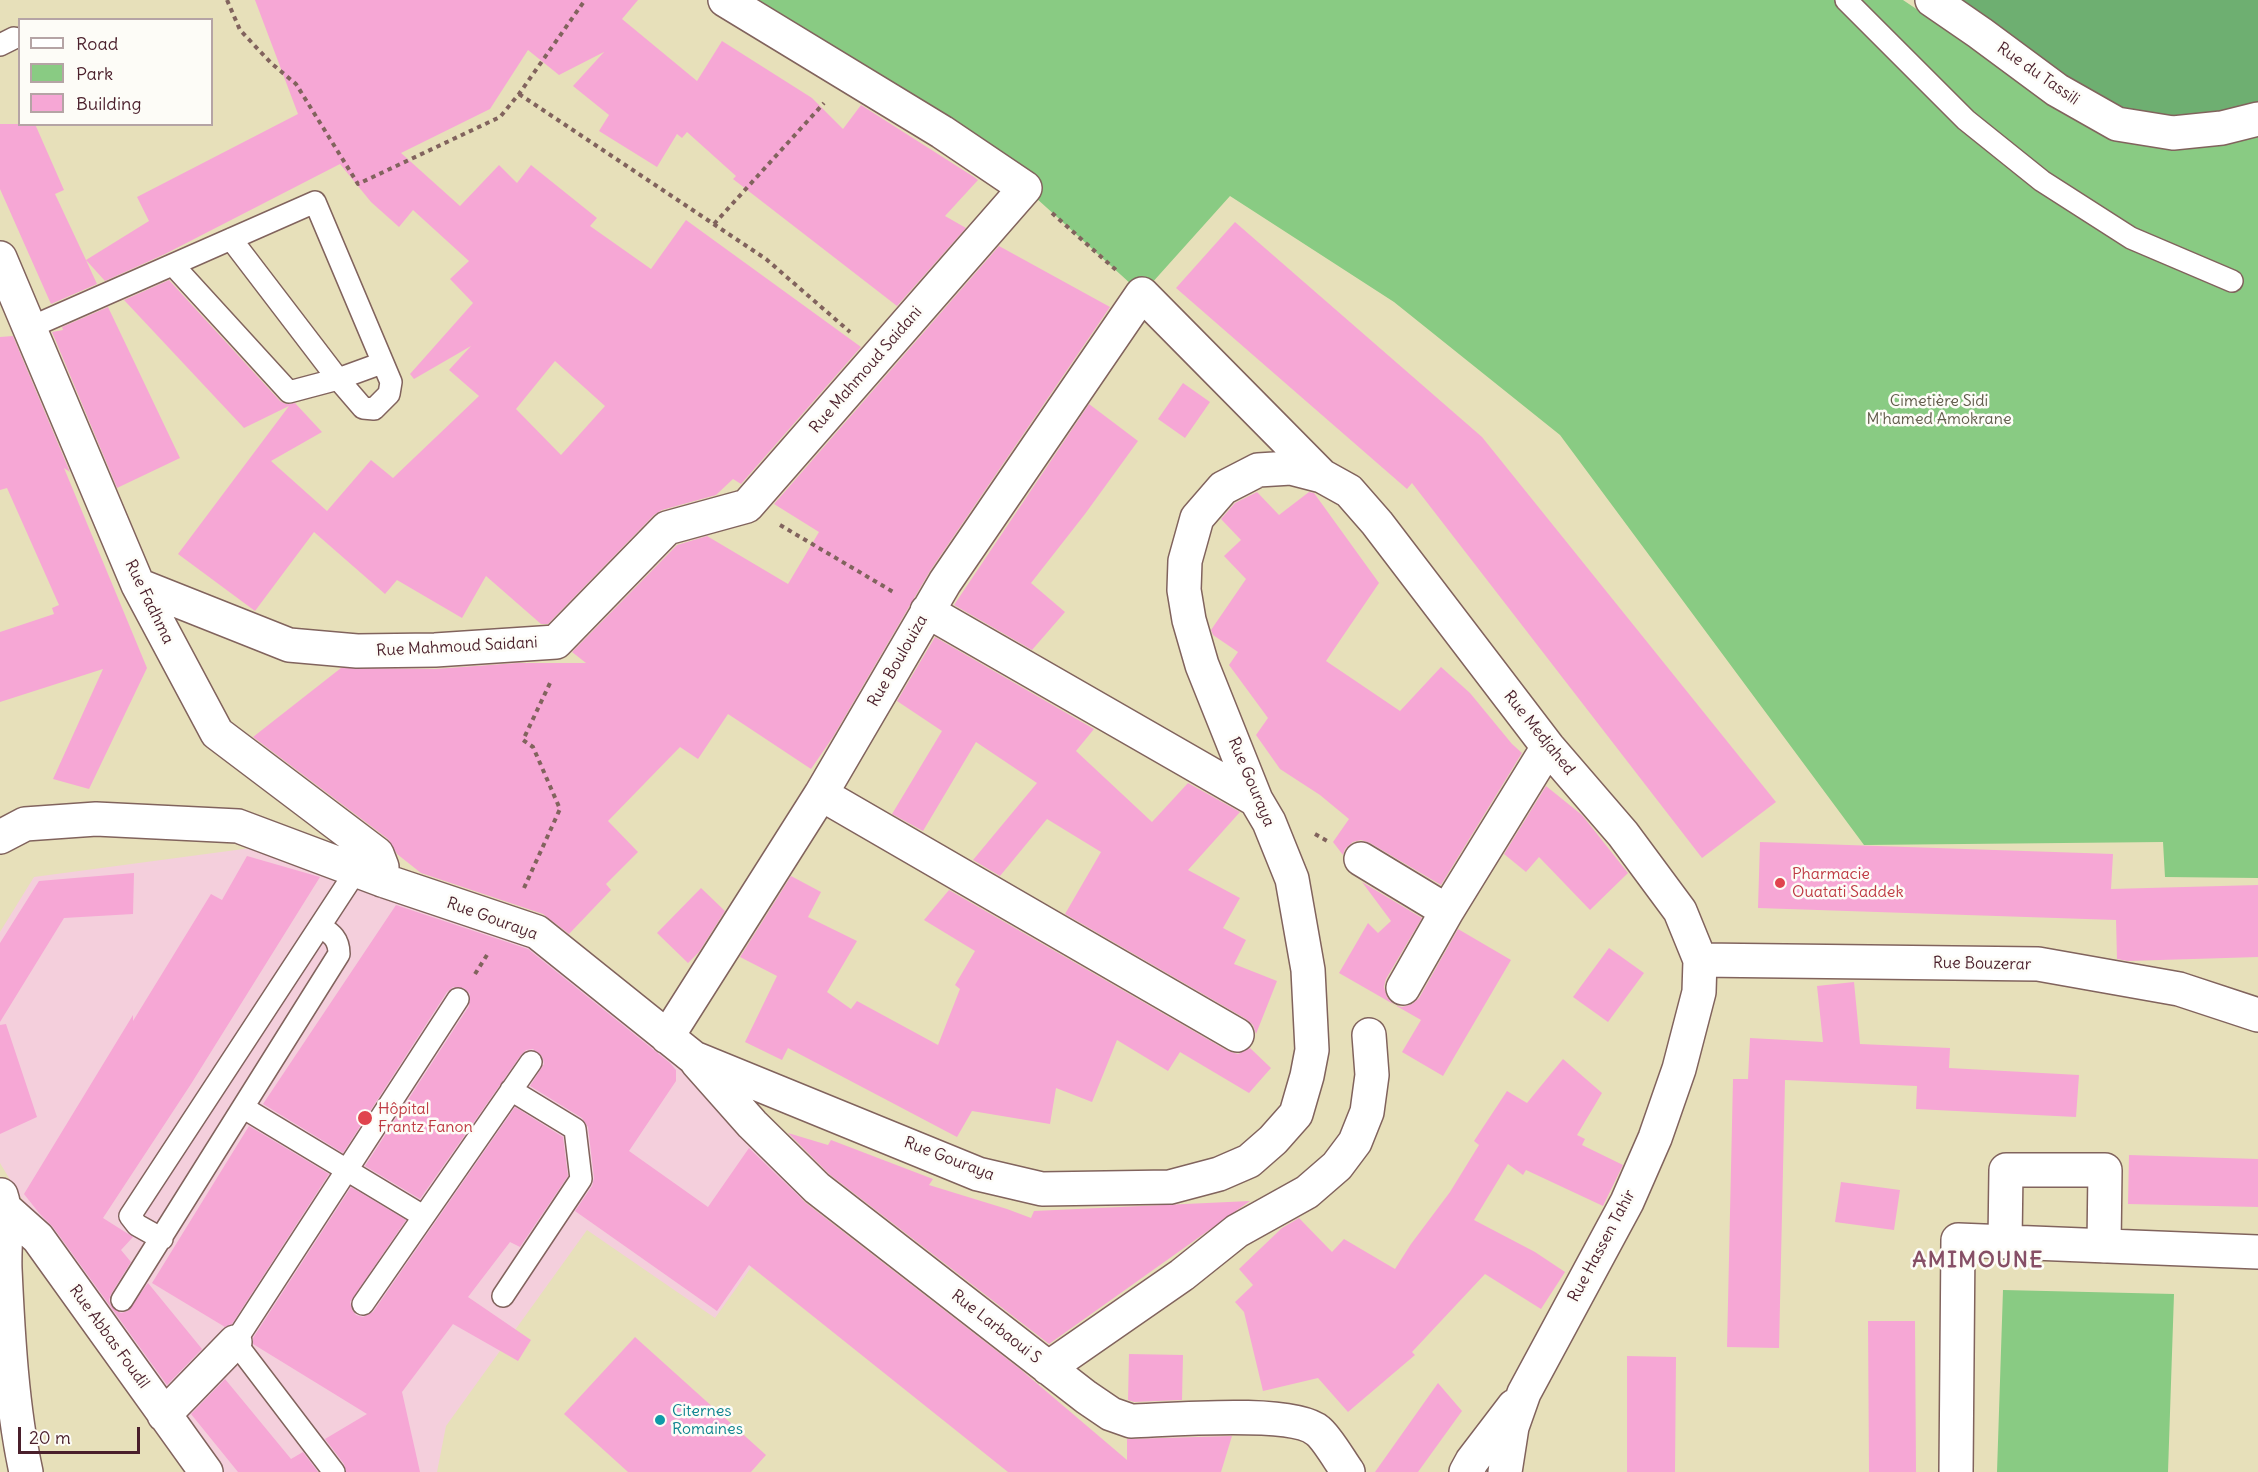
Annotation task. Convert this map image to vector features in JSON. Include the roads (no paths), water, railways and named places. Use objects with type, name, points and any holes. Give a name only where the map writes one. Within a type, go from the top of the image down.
[{"type":"street","name":"Rue Mahmoud Saidani","points":[[138,585],[289,645],[357,651],[435,650],[556,642],[667,528],[747,507],[1025,188],[942,132],[724,0]]},
{"type":"street","name":"Rue du Tassili","points":[[1932,0],[2056,90],[2117,124],[2174,133],[2222,128],[2258,119]]},
{"type":"street","name":"Rue Fadhma","points":[[0,258],[138,585],[217,732],[377,854],[382,867],[369,875]]},
{"type":"street","name":"Rue Boulouiza","points":[[667,1037],[821,794],[927,611],[1142,294],[1322,476]]},
{"type":"street","name":"Rue Gouraya","points":[[0,837],[25,824],[96,819],[238,826],[369,875],[537,932],[694,1058],[978,1173],[1042,1189],[1170,1187],[1219,1174],[1250,1161],[1296,1114],[1312,1050],[1308,970],[1292,879],[1269,822],[1256,800],[1202,665],[1187,610],[1184,591],[1185,561],[1197,518],[1223,488],[1258,470],[1291,468],[1322,476]]},
{"type":"street","name":"Rue Medjahed","points":[[1322,476],[1348,491],[1377,523],[1548,747],[1623,834],[1680,911],[1700,960],[1699,992],[1692,1017]]},
{"type":"street","points":[[927,611],[1256,800]]},
{"type":"street","points":[[1403,988],[1447,911],[1548,747]]},
{"type":"street","points":[[821,794],[1237,1035]]},
{"type":"street","points":[[1361,859],[1447,911]]},
{"type":"street","name":"Rue Bouzerar","points":[[1700,960],[2038,964],[2179,989],[2258,1015]]},
{"type":"street","name":"Rue Hassen Tahir","points":[[1505,1472],[1512,1427],[1524,1393],[1627,1202],[1655,1138],[1679,1069],[1692,1017]]},
{"type":"street","points":[[1048,1368],[1182,1275],[1238,1231],[1307,1192],[1337,1166],[1354,1142],[1367,1112],[1372,1075],[1369,1035]]},
{"type":"street","name":"Rue Larbaoui S","points":[[694,1058],[752,1124],[817,1188],[1048,1368],[1111,1414],[1131,1421],[1261,1417],[1295,1422],[1318,1430],[1348,1472]]},
{"type":"street","points":[[2005,1242],[2006,1170],[2105,1170],[2104,1246]]},
{"type":"street","points":[[2,1202],[15,1395],[26,1472]]},
{"type":"street","name":"Rue Abbas Foudil","points":[[2,1202],[38,1238],[206,1472]]},
{"type":"street","points":[[1956,1472],[1958,1240],[2258,1252]]},
{"type":"street","points":[[165,1415],[235,1342]]},
{"type":"street","points":[[1466,1472],[1524,1393]]},
{"type":"lane","points":[[1846,0],[1966,120],[2042,181],[2131,238],[2232,281]]},
{"type":"lane","points":[[29,328],[173,265],[231,239],[315,202],[391,382],[389,394],[374,409],[363,408],[338,379],[231,239]]},
{"type":"lane","points":[[173,265],[289,392],[338,379],[382,363]]},
{"type":"lane","points":[[162,1239],[137,1225],[130,1216],[320,926],[369,875]]},
{"type":"lane","points":[[122,1300],[339,954],[339,944],[332,934],[320,926]]},
{"type":"lane","points":[[334,1472],[235,1342],[458,999]]},
{"type":"lane","points":[[363,1304],[531,1062]]},
{"type":"lane","points":[[503,1296],[581,1179],[575,1129],[511,1090]]},
{"type":"lane","points":[[244,1108],[423,1216]]},
{"type":"place","name":"Pharmacie Ouatati Saddek","points":[[1780,883]]},
{"type":"place","name":"Hôpital Frantz Fanon","points":[[365,1118]]},
{"type":"place","name":"Citernes Romaines","points":[[660,1420]]},
{"type":"district","name":"AMIMOUNE","points":[[1978,1261]]},
{"type":"park label","name":"Cimetière Sidi M'hamed Amokrane","points":[[1939,410]]}]
